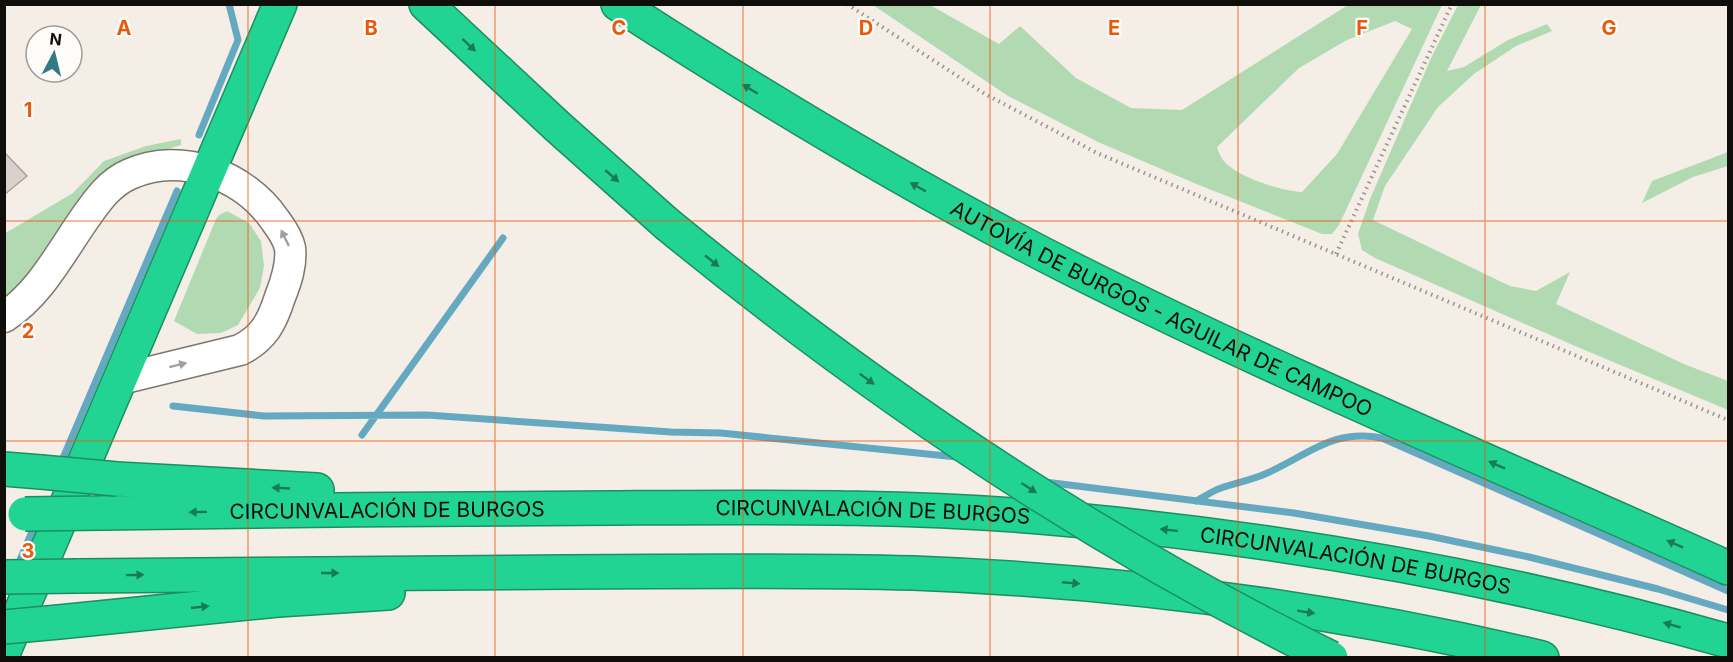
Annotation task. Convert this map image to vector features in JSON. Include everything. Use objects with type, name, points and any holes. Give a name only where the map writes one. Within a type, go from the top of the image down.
[{"type":"highway","points":[[4,651],[280,4]]},
{"type":"highway","points":[[426,4],[566,135],[667,224],[771,308],[906,407],[1055,504],[1191,584],[1331,657]]},
{"type":"highway","name":"AUTOVÍA DE BURGOS - AGUILAR DE CAMPOO","points":[[618,4],[741,83],[874,163],[1077,272],[1328,390],[1728,568]]},
{"type":"highway","points":[[4,469],[117,479],[338,491],[730,498],[948,512]]},
{"type":"highway","name":"CIRCUNVALACIÓN DE BURGOS","points":[[15,514],[828,508],[948,512],[1094,522],[1221,536],[1429,569],[1579,601],[1728,641]]},
{"type":"highway","points":[[4,577],[806,571],[914,573],[1032,580],[1140,590],[1296,610],[1417,630],[1542,657]]},
{"type":"highway","points":[[4,627],[278,600],[416,592],[1032,580]]},
{"type":"lane","points":[[4,317],[31,295],[99,198],[129,174],[147,168],[194,167],[209,170],[240,186],[269,211],[290,247],[290,267],[276,310],[265,331],[255,342],[240,350],[121,379]]},
{"type":"path","points":[[847,4],[986,94],[1097,153],[1728,420]]},
{"type":"path","points":[[1336,254],[1452,4]]},
{"type":"green space","points":[[873,5],[930,5],[999,44],[1020,26],[1076,78],[1131,108],[1182,110],[1348,5],[1442,5],[1339,225],[1332,234],[1322,234],[1194,183],[1098,142],[1008,96]],"holes":[[[1395,21],[1412,29],[1337,154],[1302,192],[1272,186],[1248,177],[1229,166],[1219,154],[1217,147],[1299,68],[1347,40]]]},
{"type":"green space","points":[[1458,5],[1481,5],[1447,71],[1464,67],[1508,40],[1547,24],[1552,31],[1516,46],[1474,74],[1438,107],[1385,186],[1373,220],[1510,286],[1536,291],[1570,272],[1556,304],[1684,364],[1728,381],[1728,410],[1575,346],[1375,258],[1362,250],[1358,234],[1370,199],[1432,56]]},
{"type":"green space","points":[[181,139],[181,145],[132,159],[110,169],[92,183],[15,292],[5,300],[4,234],[73,193],[104,161],[146,146]]},
{"type":"green space","points":[[1728,152],[1728,166],[1693,177],[1642,203],[1652,181]]},
{"type":"green space","points":[[227,211],[249,223],[261,241],[264,266],[260,288],[238,325],[221,333],[197,334],[174,321],[216,219]]},
{"type":"building","points":[[4,152],[27,176],[4,195]]},
{"type":"waterway","points":[[199,135],[238,40],[229,4]]},
{"type":"waterway","points":[[60,465],[177,191]]},
{"type":"waterway","points":[[362,435],[503,238]]},
{"type":"waterway","points":[[173,406],[264,416],[427,415],[671,432],[721,433],[957,457]]},
{"type":"waterway","points":[[1196,501],[1218,489],[1265,474],[1334,440],[1364,436],[1382,438],[1728,591]]},
{"type":"waterway","points":[[1045,482],[1294,513],[1429,536],[1529,557],[1658,589],[1728,610]]},
{"type":"waterway","points":[[17,567],[36,522]]}]
